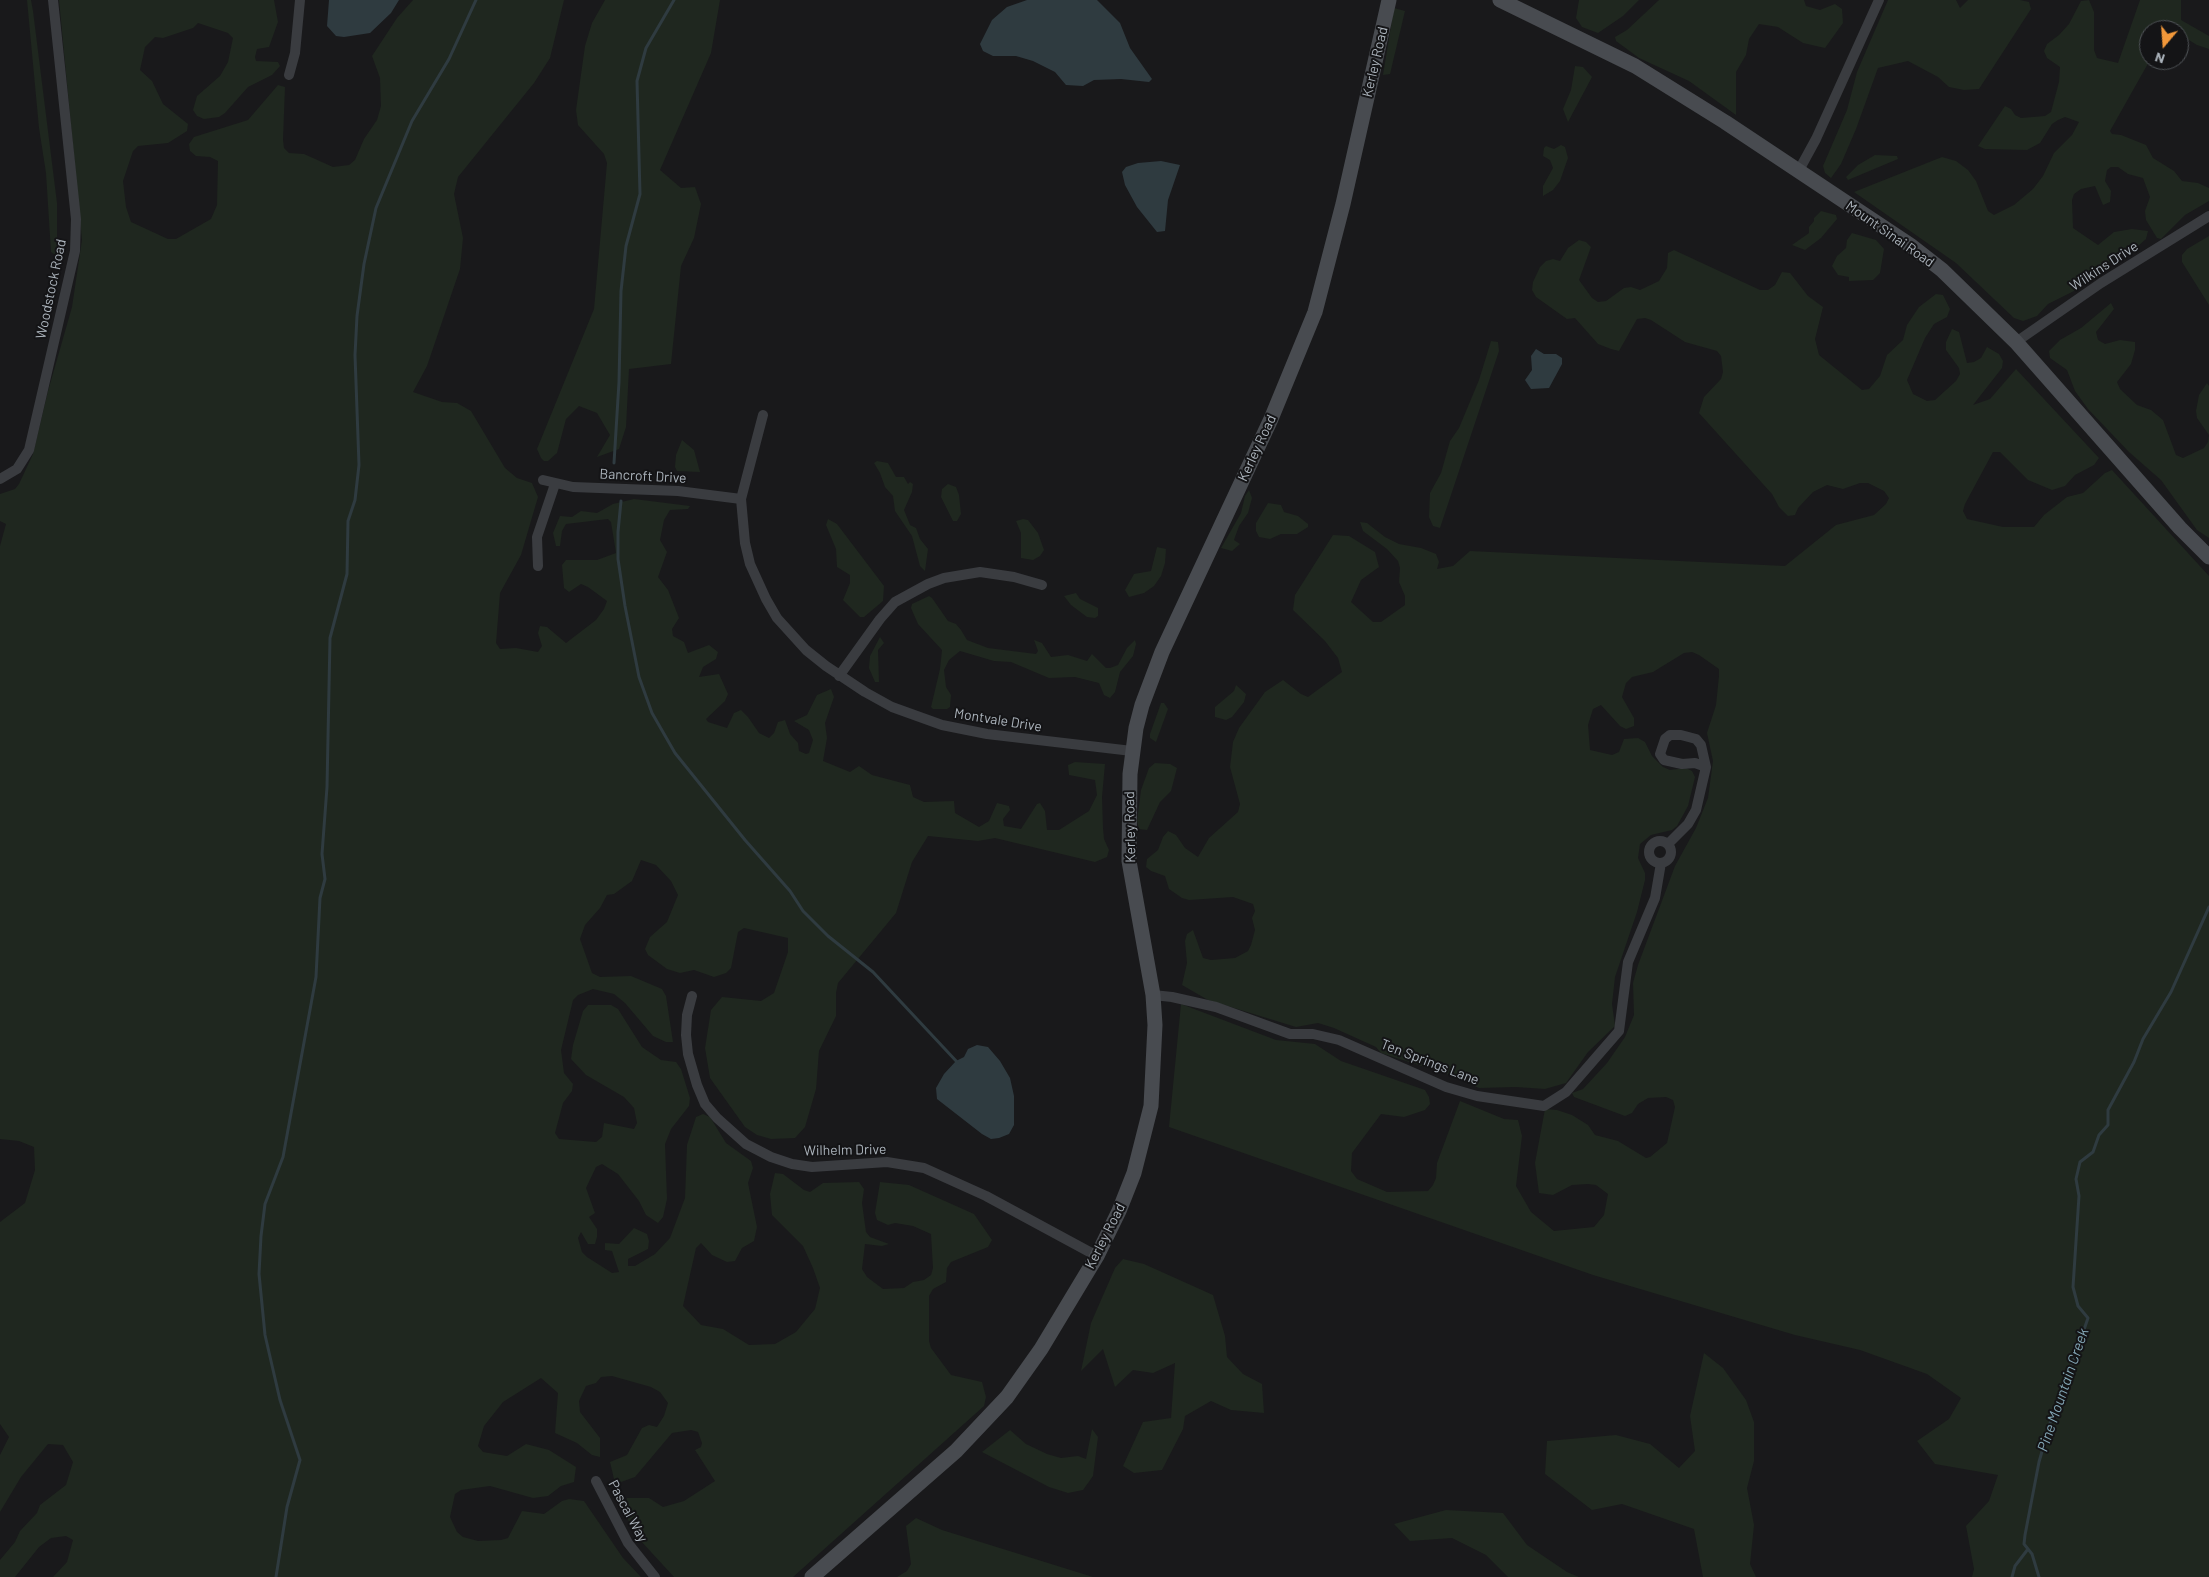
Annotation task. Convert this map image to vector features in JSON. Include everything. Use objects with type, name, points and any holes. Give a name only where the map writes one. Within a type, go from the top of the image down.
[{"type":"street","name":"Woodstock Road","points":[[0,479],[17,469],[29,450],[76,252],[76,219],[53,0]]},
{"type":"street","points":[[289,75],[295,53],[300,0]]},
{"type":"street","name":"Kerley Road","points":[[812,1577],[956,1452],[992,1415],[1041,1349],[1097,1256],[1127,1192],[1146,1132],[1153,1079],[1155,1025],[1153,995],[1129,861],[1128,808],[1132,751],[1142,705],[1162,652],[1271,419],[1315,312],[1343,204],[1389,0]]},
{"type":"street","name":"Mount Sinai Road","points":[[1500,0],[1635,66],[1717,117],[1929,260],[1974,298],[2016,342],[2180,528],[2209,557]]},
{"type":"street","points":[[1798,172],[1816,139],[1879,0]]},
{"type":"street","name":"Wilkins Drive","points":[[2016,342],[2102,283],[2209,216]]},
{"type":"street","name":"Montvale Drive","points":[[763,416],[741,499],[745,543],[750,564],[766,599],[791,635],[839,676],[892,707],[942,725],[987,734],[1132,751]]},
{"type":"street","name":"Bancroft Drive","points":[[543,480],[573,487],[678,490],[741,499]]},
{"type":"street","points":[[538,566],[537,537],[554,484]]},
{"type":"street","points":[[839,676],[880,619],[896,602],[928,584],[944,578],[980,572],[1014,576],[1042,585]]},
{"type":"street","name":"Ten Springs Lane","points":[[1668,844],[1688,824],[1696,810],[1706,767],[1701,745],[1696,740],[1681,735],[1670,736],[1665,739],[1660,754],[1664,760],[1682,764],[1696,762],[1706,767]]},
{"type":"street","name":"Ten Springs Lane","points":[[1658,841],[1668,844],[1671,854],[1668,860],[1661,863],[1651,859],[1650,848],[1658,841]]},
{"type":"street","name":"Ten Springs Lane","points":[[1153,995],[1172,997],[1216,1007],[1290,1034],[1313,1034],[1339,1040],[1446,1087],[1477,1096],[1544,1106],[1566,1092],[1619,1031],[1628,962],[1655,898],[1661,863]]},
{"type":"street","name":"Wilhelm Drive","points":[[692,996],[687,1015],[686,1035],[688,1054],[697,1085],[705,1104],[717,1118],[746,1144],[771,1157],[792,1164],[812,1167],[887,1162],[924,1168],[986,1196],[1097,1256]]},
{"type":"street","name":"Pascal Way","points":[[596,1481],[628,1543],[655,1577]]},
{"type":"shaded area","points":[[27,0],[31,0],[33,11],[57,203],[57,256],[51,252],[46,173],[39,128]]},
{"type":"shaded area","points":[[59,0],[274,0],[278,22],[269,47],[257,49],[255,57],[256,61],[278,62],[280,66],[272,75],[248,87],[225,113],[219,117],[204,119],[197,116],[193,110],[197,96],[220,76],[228,62],[233,38],[228,33],[198,23],[193,28],[163,38],[155,37],[145,47],[140,70],[152,81],[163,104],[188,124],[187,131],[168,143],[138,146],[133,151],[123,181],[126,207],[131,222],[168,239],[176,239],[211,219],[217,205],[218,161],[210,157],[196,156],[190,151],[189,144],[194,137],[248,120],[278,85],[285,87],[283,140],[284,148],[289,153],[304,154],[333,167],[349,165],[355,160],[364,139],[377,120],[381,106],[380,78],[372,56],[397,18],[413,0],[564,0],[550,58],[534,83],[458,177],[454,194],[463,238],[460,269],[427,366],[413,392],[442,402],[457,403],[471,411],[505,468],[517,478],[532,483],[538,497],[521,555],[500,593],[496,643],[500,649],[516,648],[538,652],[542,646],[538,633],[540,626],[547,627],[566,643],[596,620],[604,609],[607,601],[588,587],[581,584],[569,592],[564,588],[562,565],[566,560],[597,560],[616,553],[611,522],[608,519],[566,524],[562,531],[560,546],[556,546],[553,533],[560,516],[572,517],[581,511],[597,513],[613,504],[634,499],[690,506],[688,509],[670,510],[664,520],[660,540],[667,552],[658,577],[668,590],[679,618],[672,629],[673,636],[684,642],[688,653],[709,645],[718,652],[716,659],[703,667],[699,677],[719,674],[728,694],[725,701],[706,719],[708,722],[727,728],[734,713],[741,710],[759,733],[769,738],[774,733],[778,722],[785,720],[790,734],[798,743],[799,751],[806,754],[809,753],[813,740],[809,730],[794,721],[807,715],[817,695],[831,689],[834,697],[825,723],[827,738],[823,761],[850,772],[859,766],[872,775],[910,785],[913,797],[924,802],[954,801],[955,813],[979,827],[989,821],[997,803],[1009,806],[1010,810],[1003,819],[1004,826],[1021,829],[1037,804],[1040,803],[1045,811],[1047,830],[1059,830],[1089,811],[1097,795],[1095,780],[1069,775],[1068,765],[1075,762],[1105,764],[1102,797],[1103,828],[1104,839],[1109,850],[1107,857],[1095,862],[995,838],[978,841],[928,836],[912,862],[896,913],[838,983],[836,1016],[819,1051],[816,1089],[805,1127],[795,1138],[771,1139],[757,1135],[745,1127],[710,1078],[705,1048],[711,1010],[722,997],[761,1001],[774,993],[788,952],[788,938],[744,928],[738,932],[731,968],[726,973],[714,977],[694,970],[680,973],[667,969],[648,955],[645,949],[650,937],[667,922],[678,895],[671,881],[656,865],[641,860],[632,881],[614,894],[607,895],[600,908],[585,925],[580,939],[592,973],[600,977],[631,976],[662,989],[666,996],[673,1042],[666,1042],[653,1036],[625,1003],[614,994],[593,989],[578,995],[573,1000],[561,1050],[564,1073],[573,1084],[572,1091],[563,1103],[555,1133],[559,1139],[596,1142],[602,1137],[604,1123],[634,1129],[637,1123],[634,1108],[624,1097],[586,1075],[571,1059],[583,1011],[588,1005],[611,1005],[618,1009],[642,1047],[661,1060],[676,1062],[681,1069],[690,1098],[689,1106],[671,1129],[665,1144],[667,1199],[663,1217],[658,1223],[646,1215],[639,1201],[618,1174],[602,1164],[596,1167],[586,1188],[595,1213],[589,1217],[597,1229],[597,1237],[595,1244],[588,1244],[581,1232],[578,1238],[582,1252],[587,1257],[612,1273],[619,1272],[612,1251],[605,1250],[605,1243],[619,1244],[634,1228],[647,1234],[649,1241],[648,1249],[628,1259],[628,1266],[635,1266],[655,1254],[670,1238],[685,1198],[687,1145],[696,1117],[703,1114],[710,1117],[726,1143],[751,1161],[753,1168],[748,1183],[757,1227],[754,1241],[742,1248],[735,1261],[727,1262],[712,1255],[701,1243],[696,1248],[683,1306],[701,1325],[723,1329],[749,1345],[775,1344],[796,1332],[815,1309],[820,1288],[803,1246],[772,1215],[770,1194],[775,1173],[783,1174],[804,1190],[810,1192],[823,1183],[859,1182],[864,1189],[862,1203],[866,1232],[870,1237],[889,1244],[882,1246],[865,1244],[862,1269],[867,1277],[883,1289],[904,1288],[913,1282],[924,1280],[931,1275],[933,1268],[931,1234],[913,1226],[895,1223],[888,1225],[877,1220],[875,1213],[880,1182],[909,1185],[974,1214],[992,1240],[988,1247],[951,1262],[947,1268],[946,1282],[933,1289],[929,1296],[929,1341],[931,1348],[951,1375],[982,1382],[986,1397],[984,1406],[793,1577],[674,1577],[640,1540],[623,1511],[627,1498],[649,1498],[663,1507],[684,1501],[715,1481],[695,1450],[701,1447],[702,1443],[698,1432],[691,1430],[672,1433],[635,1477],[621,1482],[614,1479],[610,1462],[627,1455],[642,1428],[649,1425],[657,1427],[664,1416],[668,1403],[660,1392],[651,1387],[612,1376],[601,1377],[596,1383],[586,1386],[579,1401],[580,1412],[600,1438],[600,1457],[592,1455],[577,1443],[555,1433],[558,1393],[541,1378],[503,1402],[484,1426],[478,1446],[483,1452],[507,1456],[526,1444],[549,1450],[576,1467],[574,1482],[561,1486],[548,1496],[533,1498],[490,1486],[461,1490],[455,1494],[450,1517],[457,1532],[463,1537],[478,1541],[501,1540],[508,1538],[522,1511],[544,1514],[562,1501],[569,1499],[584,1501],[623,1558],[641,1577],[53,1577],[67,1562],[73,1540],[66,1536],[51,1538],[39,1547],[15,1577],[0,1577],[0,1560],[15,1542],[20,1531],[37,1513],[40,1505],[66,1485],[73,1462],[63,1445],[48,1444],[21,1477],[0,1512],[0,1455],[9,1437],[0,1424],[0,1222],[25,1203],[35,1170],[34,1147],[19,1141],[0,1139],[0,546],[6,524],[0,521],[0,494],[15,489],[33,454],[48,391],[72,307],[82,240]]},
{"type":"shaded area","points":[[329,0],[399,0],[391,13],[370,33],[344,37],[336,36],[327,26]]},
{"type":"shaded area","points":[[605,0],[720,0],[711,53],[660,170],[681,188],[695,187],[701,204],[694,238],[681,266],[671,364],[629,369],[626,427],[619,449],[597,457],[610,435],[597,413],[579,406],[566,419],[557,453],[548,461],[544,461],[537,449],[594,309],[607,163],[604,154],[578,125],[576,110],[585,46],[592,23]]},
{"type":"shaded area","points":[[1027,0],[1097,0],[1120,23],[1130,48],[1152,79],[1149,82],[1121,79],[1094,80],[1083,86],[1066,85],[1055,72],[1033,61],[1016,56],[993,56],[983,51],[980,44],[992,20],[1007,7]]},
{"type":"shaded area","points":[[1579,0],[1639,0],[1623,16],[1598,33],[1582,27],[1576,18]]},
{"type":"shaded area","points":[[1659,0],[1804,0],[1806,6],[1820,10],[1835,4],[1842,9],[1843,23],[1825,48],[1803,43],[1778,27],[1759,24],[1749,39],[1746,55],[1736,72],[1736,115],[1689,81],[1639,58],[1616,41],[1615,37],[1627,30]]},
{"type":"shaded area","points":[[1888,0],[1956,0],[1960,8],[1968,0],[2020,0],[2029,2],[2031,9],[1979,89],[1964,90],[1949,87],[1938,77],[1908,61],[1878,68],[1856,129],[1841,164],[1831,178],[1825,173],[1823,166],[1847,110],[1857,72]]},
{"type":"shaded area","points":[[2089,0],[2094,12],[2094,50],[2097,58],[2118,63],[2140,0],[2181,0],[2181,20],[2139,20],[2139,70],[2144,70],[2110,131],[2112,134],[2121,135],[2146,145],[2153,158],[2174,171],[2182,181],[2198,183],[2209,188],[2209,201],[2185,215],[2161,239],[2157,238],[2146,220],[2145,211],[2150,197],[2143,178],[2128,174],[2118,167],[2111,167],[2107,170],[2105,181],[2111,191],[2110,202],[2103,205],[2095,186],[2081,189],[2074,194],[2072,200],[2073,228],[2098,245],[2114,232],[2132,229],[2148,231],[2146,239],[2137,247],[2121,253],[2074,291],[2048,304],[2037,316],[2023,321],[2014,318],[1956,263],[1854,192],[1942,157],[1956,161],[1968,170],[1976,181],[1988,211],[1994,215],[2014,205],[2033,189],[2043,176],[2054,153],[2072,135],[2079,122],[2065,117],[2058,120],[2052,124],[2040,143],[2027,150],[1985,149],[1978,146],[2005,106],[2021,118],[2045,116],[2051,112],[2059,82],[2060,67],[2047,58],[2044,51],[2047,44],[2069,24],[2081,1]]},
{"type":"shaded area","points":[[1394,8],[1405,11],[1390,74],[1383,75]]},
{"type":"shaded area","points":[[2189,25],[2209,36],[2209,49],[2189,40]]},
{"type":"shaded area","points":[[1575,66],[1583,67],[1592,77],[1568,122],[1563,109],[1571,90]]},
{"type":"shaded area","points":[[1561,145],[1565,147],[1568,158],[1560,181],[1553,190],[1543,196],[1543,186],[1553,168],[1550,160],[1543,156],[1544,148],[1546,146],[1554,149]]},
{"type":"shaded area","points":[[1875,155],[1897,156],[1898,159],[1848,180],[1846,177],[1858,165]]},
{"type":"shaded area","points":[[1161,161],[1180,165],[1168,200],[1165,231],[1157,232],[1137,207],[1125,185],[1122,172],[1126,167],[1138,163]]},
{"type":"shaded area","points":[[1821,211],[1836,215],[1837,219],[1821,238],[1805,250],[1792,245],[1809,233],[1809,227]]},
{"type":"shaded area","points":[[1852,233],[1876,240],[1884,249],[1880,273],[1873,280],[1849,281],[1849,277],[1838,275],[1832,266],[1837,256],[1846,248],[1847,240]]},
{"type":"shaded area","points":[[2209,236],[2209,305],[2182,262],[2182,255],[2187,249]]},
{"type":"shaded area","points":[[1579,240],[1586,242],[1591,247],[1579,280],[1592,298],[1598,302],[1606,301],[1624,288],[1631,287],[1640,290],[1659,281],[1667,268],[1668,253],[1674,250],[1760,290],[1768,290],[1775,285],[1782,272],[1790,273],[1808,296],[1823,307],[1815,339],[1819,355],[1862,390],[1869,389],[1880,376],[1887,355],[1903,340],[1907,325],[1919,307],[1936,294],[1943,295],[1950,309],[1947,317],[1934,324],[1925,338],[1907,380],[1913,394],[1927,401],[1935,400],[1956,381],[1960,374],[1959,368],[1946,350],[1946,342],[1952,329],[1959,332],[1967,363],[1981,358],[1987,347],[1999,354],[2003,361],[2002,368],[1973,405],[1990,399],[2016,369],[2099,458],[2094,465],[2075,475],[2065,486],[2052,490],[2028,480],[2000,452],[1993,452],[1965,504],[1963,511],[1967,519],[2003,527],[2034,527],[2044,515],[2067,497],[2083,493],[2105,473],[2112,470],[2209,576],[2209,1577],[1972,1577],[1974,1569],[1966,1526],[1989,1501],[1998,1475],[1935,1464],[1917,1441],[1949,1419],[1961,1398],[1927,1374],[1860,1350],[1795,1335],[1593,1275],[1169,1127],[1181,1004],[1276,1040],[1315,1044],[1341,1061],[1425,1090],[1430,1104],[1425,1110],[1404,1117],[1381,1114],[1352,1153],[1351,1171],[1357,1179],[1387,1192],[1428,1191],[1433,1185],[1436,1178],[1437,1163],[1460,1101],[1504,1119],[1518,1120],[1522,1136],[1516,1186],[1531,1212],[1554,1231],[1594,1227],[1604,1215],[1608,1194],[1596,1185],[1588,1184],[1572,1185],[1553,1195],[1539,1193],[1535,1163],[1545,1109],[1557,1110],[1572,1115],[1588,1125],[1595,1135],[1618,1141],[1646,1158],[1650,1157],[1667,1143],[1675,1107],[1673,1100],[1666,1097],[1648,1098],[1638,1104],[1632,1113],[1625,1116],[1574,1097],[1572,1093],[1583,1089],[1607,1063],[1625,1037],[1634,1015],[1633,983],[1638,965],[1675,866],[1696,828],[1708,798],[1713,761],[1707,733],[1716,705],[1719,669],[1699,655],[1692,652],[1684,653],[1653,672],[1632,677],[1626,683],[1622,697],[1634,718],[1634,726],[1626,729],[1620,726],[1601,705],[1593,709],[1588,725],[1590,750],[1612,755],[1619,752],[1624,739],[1638,738],[1645,742],[1652,756],[1663,767],[1670,770],[1686,768],[1692,771],[1695,777],[1688,806],[1677,826],[1672,830],[1651,835],[1640,844],[1638,858],[1645,873],[1645,880],[1637,912],[1615,977],[1612,1004],[1615,1026],[1588,1052],[1566,1083],[1545,1089],[1516,1087],[1479,1088],[1450,1075],[1381,1053],[1376,1047],[1334,1028],[1318,1023],[1296,1027],[1208,1000],[1182,985],[1187,963],[1185,941],[1187,934],[1193,930],[1203,958],[1211,960],[1235,958],[1248,951],[1251,945],[1255,930],[1252,918],[1255,911],[1253,904],[1233,897],[1189,900],[1182,898],[1169,889],[1165,876],[1146,867],[1147,859],[1158,850],[1163,837],[1168,831],[1176,835],[1185,848],[1198,857],[1209,838],[1238,812],[1240,804],[1230,767],[1233,742],[1239,728],[1265,692],[1283,680],[1308,697],[1342,672],[1338,658],[1325,641],[1293,610],[1295,595],[1333,535],[1349,536],[1375,552],[1379,567],[1361,580],[1351,602],[1373,622],[1381,622],[1405,605],[1405,596],[1399,582],[1400,568],[1398,561],[1387,549],[1363,531],[1360,522],[1367,523],[1385,537],[1399,544],[1421,548],[1436,554],[1439,562],[1437,569],[1453,566],[1470,551],[1785,566],[1836,525],[1874,515],[1886,504],[1889,498],[1884,491],[1868,483],[1860,483],[1843,489],[1827,485],[1813,492],[1798,508],[1795,515],[1788,516],[1779,507],[1772,494],[1699,413],[1704,397],[1721,379],[1723,372],[1721,356],[1717,351],[1685,342],[1645,318],[1637,319],[1619,351],[1611,349],[1598,344],[1575,318],[1567,319],[1536,297],[1532,290],[1533,282],[1540,267],[1546,261],[1553,259],[1560,261],[1568,248]]},
{"type":"shaded area","points":[[2111,303],[2114,309],[2096,332],[2098,340],[2105,344],[2120,340],[2135,342],[2131,364],[2117,382],[2120,389],[2137,405],[2151,410],[2163,420],[2176,455],[2183,458],[2204,448],[2208,442],[2209,435],[2209,538],[2197,530],[2161,480],[2129,452],[2088,409],[2075,391],[2067,370],[2050,358],[2049,351],[2060,340],[2081,328]]},
{"type":"shaded area","points":[[1491,341],[1498,342],[1499,351],[1440,528],[1433,526],[1429,517],[1430,493],[1441,473],[1450,441],[1459,428],[1479,380]]},
{"type":"shaded area","points":[[1536,349],[1544,354],[1556,354],[1562,358],[1562,364],[1549,388],[1531,389],[1525,380],[1532,370],[1531,356]]},
{"type":"shaded area","points":[[2207,383],[2209,386],[2209,435],[2197,418],[2196,411],[2199,395]]},
{"type":"shaded area","points":[[682,440],[694,450],[700,472],[677,471],[675,467],[676,455]]},
{"type":"shaded area","points":[[877,461],[888,463],[896,477],[904,477],[908,484],[910,482],[913,484],[912,492],[904,510],[910,525],[916,528],[920,539],[928,549],[925,571],[920,566],[912,536],[895,511],[893,496],[885,487],[874,463]]},
{"type":"shaded area","points":[[948,484],[956,487],[959,495],[961,514],[957,521],[953,521],[941,497],[942,489]]},
{"type":"shaded area","points":[[1249,490],[1252,498],[1248,513],[1239,526],[1234,540],[1240,544],[1232,551],[1221,548],[1241,513],[1245,496]]},
{"type":"shaded area","points":[[1268,503],[1281,505],[1284,512],[1298,516],[1308,524],[1308,527],[1297,534],[1281,534],[1270,539],[1259,537],[1256,531],[1256,523]]},
{"type":"shaded area","points":[[828,519],[837,524],[884,586],[883,601],[864,617],[860,617],[843,600],[850,583],[850,575],[837,567],[836,549],[826,525]]},
{"type":"shaded area","points":[[1028,520],[1038,533],[1044,550],[1040,556],[1033,560],[1021,558],[1021,533],[1016,521]]},
{"type":"shaded area","points":[[1157,547],[1166,549],[1165,563],[1161,576],[1154,586],[1144,593],[1129,597],[1125,590],[1134,574],[1151,571]]},
{"type":"shaded area","points":[[1076,593],[1080,599],[1098,608],[1098,616],[1095,618],[1087,617],[1071,605],[1064,596]]},
{"type":"shaded area","points":[[929,596],[948,621],[956,624],[967,640],[988,648],[1036,654],[1038,651],[1034,640],[1042,643],[1051,657],[1068,655],[1087,661],[1092,654],[1106,668],[1110,668],[1118,665],[1127,648],[1135,640],[1133,656],[1120,672],[1115,692],[1110,698],[1104,695],[1099,683],[1075,677],[1049,678],[1011,662],[994,661],[960,651],[949,660],[944,670],[946,687],[951,695],[950,707],[947,709],[933,709],[931,707],[940,669],[942,650],[918,624],[911,608],[912,604]]},
{"type":"shaded area","points":[[880,637],[884,643],[878,650],[879,682],[875,682],[869,668],[870,656]]},
{"type":"shaded area","points":[[1236,685],[1246,694],[1244,702],[1232,717],[1226,720],[1215,717],[1215,707],[1234,691]]},
{"type":"shaded area","points":[[1161,703],[1164,703],[1168,709],[1156,742],[1150,738],[1150,734]]},
{"type":"shaded area","points":[[1155,763],[1170,764],[1177,768],[1171,791],[1160,802],[1147,830],[1139,829],[1137,821],[1141,790],[1149,768]]},
{"type":"shaded area","points":[[977,1045],[988,1047],[1000,1061],[1010,1078],[1014,1096],[1014,1125],[1009,1134],[999,1138],[991,1139],[982,1134],[937,1099],[936,1088],[944,1074],[956,1061],[964,1057],[968,1049]]},
{"type":"shaded area","points":[[1123,1259],[1144,1264],[1213,1295],[1225,1336],[1227,1357],[1243,1374],[1262,1384],[1264,1413],[1231,1410],[1211,1401],[1185,1416],[1183,1429],[1162,1470],[1134,1473],[1123,1466],[1143,1422],[1171,1418],[1175,1363],[1153,1373],[1133,1370],[1115,1387],[1103,1349],[1081,1371],[1091,1323],[1115,1268]]},
{"type":"shaded area","points":[[1704,1353],[1723,1368],[1746,1400],[1754,1422],[1754,1461],[1747,1488],[1754,1525],[1750,1564],[1756,1577],[1703,1577],[1694,1529],[1622,1504],[1592,1510],[1545,1474],[1547,1441],[1616,1435],[1650,1444],[1679,1468],[1695,1451],[1690,1416]]},
{"type":"shaded area","points":[[1092,1429],[1098,1437],[1093,1476],[1083,1490],[1068,1493],[1049,1487],[982,1452],[1010,1430],[1026,1444],[1047,1454],[1061,1458],[1078,1456],[1086,1459]]},
{"type":"shaded area","points":[[1446,1510],[1503,1513],[1527,1545],[1567,1572],[1579,1577],[1508,1577],[1486,1555],[1452,1538],[1410,1541],[1394,1524]]},
{"type":"shaded area","points":[[916,1518],[942,1530],[1093,1577],[897,1577],[907,1571],[911,1564],[906,1526]]},
{"type":"waterway","points":[[276,1577],[287,1507],[300,1460],[280,1400],[265,1335],[259,1274],[261,1236],[265,1204],[283,1157],[316,977],[320,898],[325,879],[322,854],[327,787],[330,638],[347,574],[348,521],[355,500],[359,465],[355,355],[357,316],[364,264],[376,208],[412,121],[449,59],[476,0]]},
{"type":"waterway","points":[[614,463],[619,382],[621,291],[626,246],[640,194],[637,81],[646,48],[674,0]]},
{"type":"waterway","points":[[621,501],[618,559],[639,677],[652,713],[675,753],[745,840],[790,891],[803,911],[828,936],[873,972],[958,1063]]},
{"type":"waterway","name":"Pine Mountain Creek","points":[[2039,1577],[2032,1554],[2024,1544],[2025,1535],[2039,1462],[2051,1420],[2088,1318],[2078,1306],[2073,1287],[2079,1196],[2076,1179],[2080,1162],[2093,1152],[2099,1135],[2108,1125],[2108,1110],[2134,1062],[2143,1039],[2171,992],[2209,907]]},
{"type":"waterway","points":[[2012,1577],[2015,1566],[2028,1549]]}]
